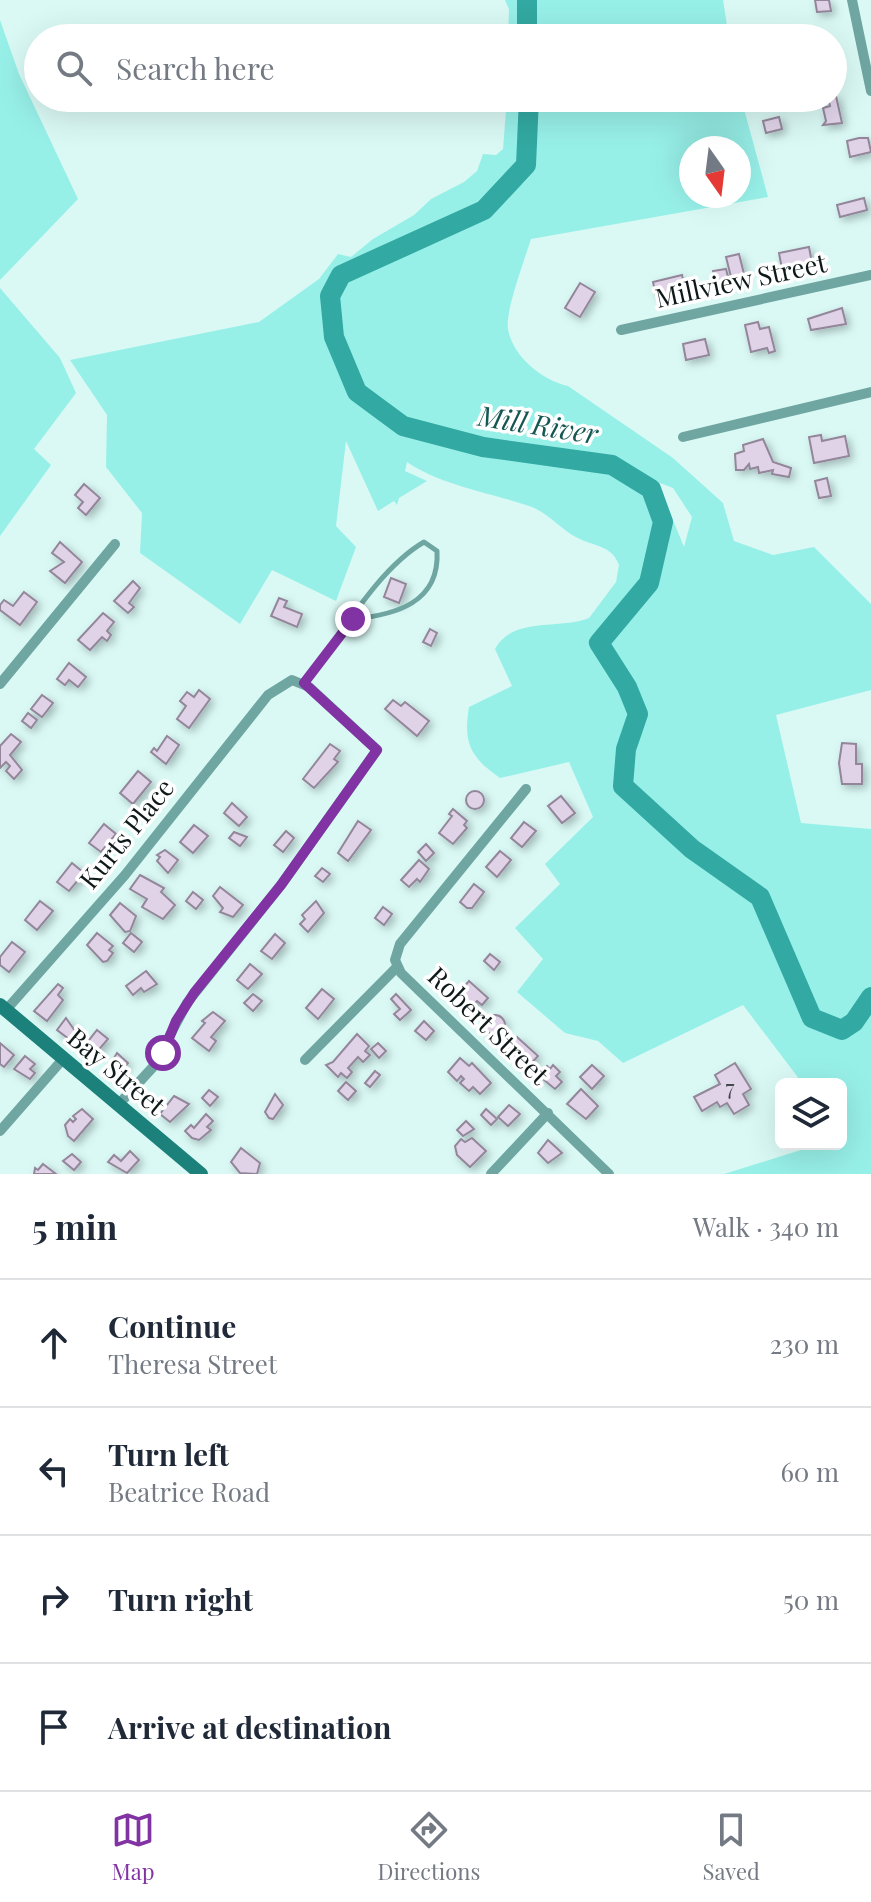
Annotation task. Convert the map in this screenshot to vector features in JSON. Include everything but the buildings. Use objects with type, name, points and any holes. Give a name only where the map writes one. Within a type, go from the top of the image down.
[{"type":"main road","name":"Bay Street","points":[[3,1008],[201,1174]]},
{"type":"street","points":[[852,0],[871,91]]},
{"type":"street","name":"Millview Street","points":[[621,330],[871,275]]},
{"type":"street","points":[[683,437],[871,392]]},
{"type":"street","points":[[0,684],[115,544]]},
{"type":"street","name":"Kurts Place","points":[[3,1008],[125,875],[239,727],[281,684],[292,680],[304,683]]},
{"type":"street","points":[[118,1105],[153,1067],[194,993],[281,885],[378,748],[304,683]]},
{"type":"street","points":[[397,967],[395,952],[400,944],[526,789]]},
{"type":"street","name":"Robert Street","points":[[305,1060],[397,967],[609,1174]]},
{"type":"street","points":[[0,1131],[63,1059]]},
{"type":"street","points":[[491,1174],[548,1113]]},
{"type":"lane","points":[[304,683],[353,619],[405,553],[424,542],[437,551],[438,567],[413,606],[383,616],[353,619]]},
{"type":"shaded area","points":[[505,0],[723,0],[727,24],[508,24],[509,9]]},
{"type":"shaded area","points":[[0,20],[24,85],[24,112],[37,112],[78,199],[0,280]]},
{"type":"shaded area","points":[[506,112],[745,112],[768,197],[751,200],[751,136],[679,136],[679,208],[706,208],[531,239],[512,298],[508,329],[516,349],[530,366],[568,386],[673,458],[723,503],[734,541],[773,555],[814,547],[871,604],[871,690],[776,715],[801,823],[871,829],[871,1174],[724,1174],[801,1150],[847,1150],[847,1078],[798,1078],[743,1005],[623,1063],[598,1041],[565,1033],[517,992],[543,959],[515,928],[560,884],[545,864],[593,817],[569,762],[500,778],[482,763],[468,740],[469,707],[512,686],[495,649],[503,639],[525,628],[589,618],[616,582],[619,565],[612,554],[573,536],[536,509],[450,483],[407,462],[405,471],[427,481],[399,498],[397,505],[394,501],[378,511],[346,441],[336,526],[356,547],[336,601],[272,570],[240,624],[140,553],[142,513],[106,467],[107,415],[70,360],[259,322],[319,279],[338,254],[351,257],[373,239],[414,215],[431,199],[464,182],[477,171],[483,154],[496,155],[503,149]],"holes":[[[634,473],[673,488],[692,517],[684,547],[669,510]]]},
{"type":"shaded area","points":[[0,288],[60,358],[76,393],[34,449],[51,465],[0,536]]},
{"type":"waterway","name":"Mill River","points":[[527,0],[527,24]]},
{"type":"waterway","name":"Mill River","points":[[528,112],[526,165],[484,210],[341,275],[330,296],[334,337],[357,392],[403,426],[483,447],[612,465],[651,489],[663,522],[649,583],[599,643],[627,687],[638,714],[626,749],[623,786],[692,849],[760,897],[812,1018],[842,1030],[854,1022],[871,997]]},
{"type":"route","points":[[163,1053],[176,1021],[194,993],[281,885],[378,748],[304,683],[353,619]]}]
